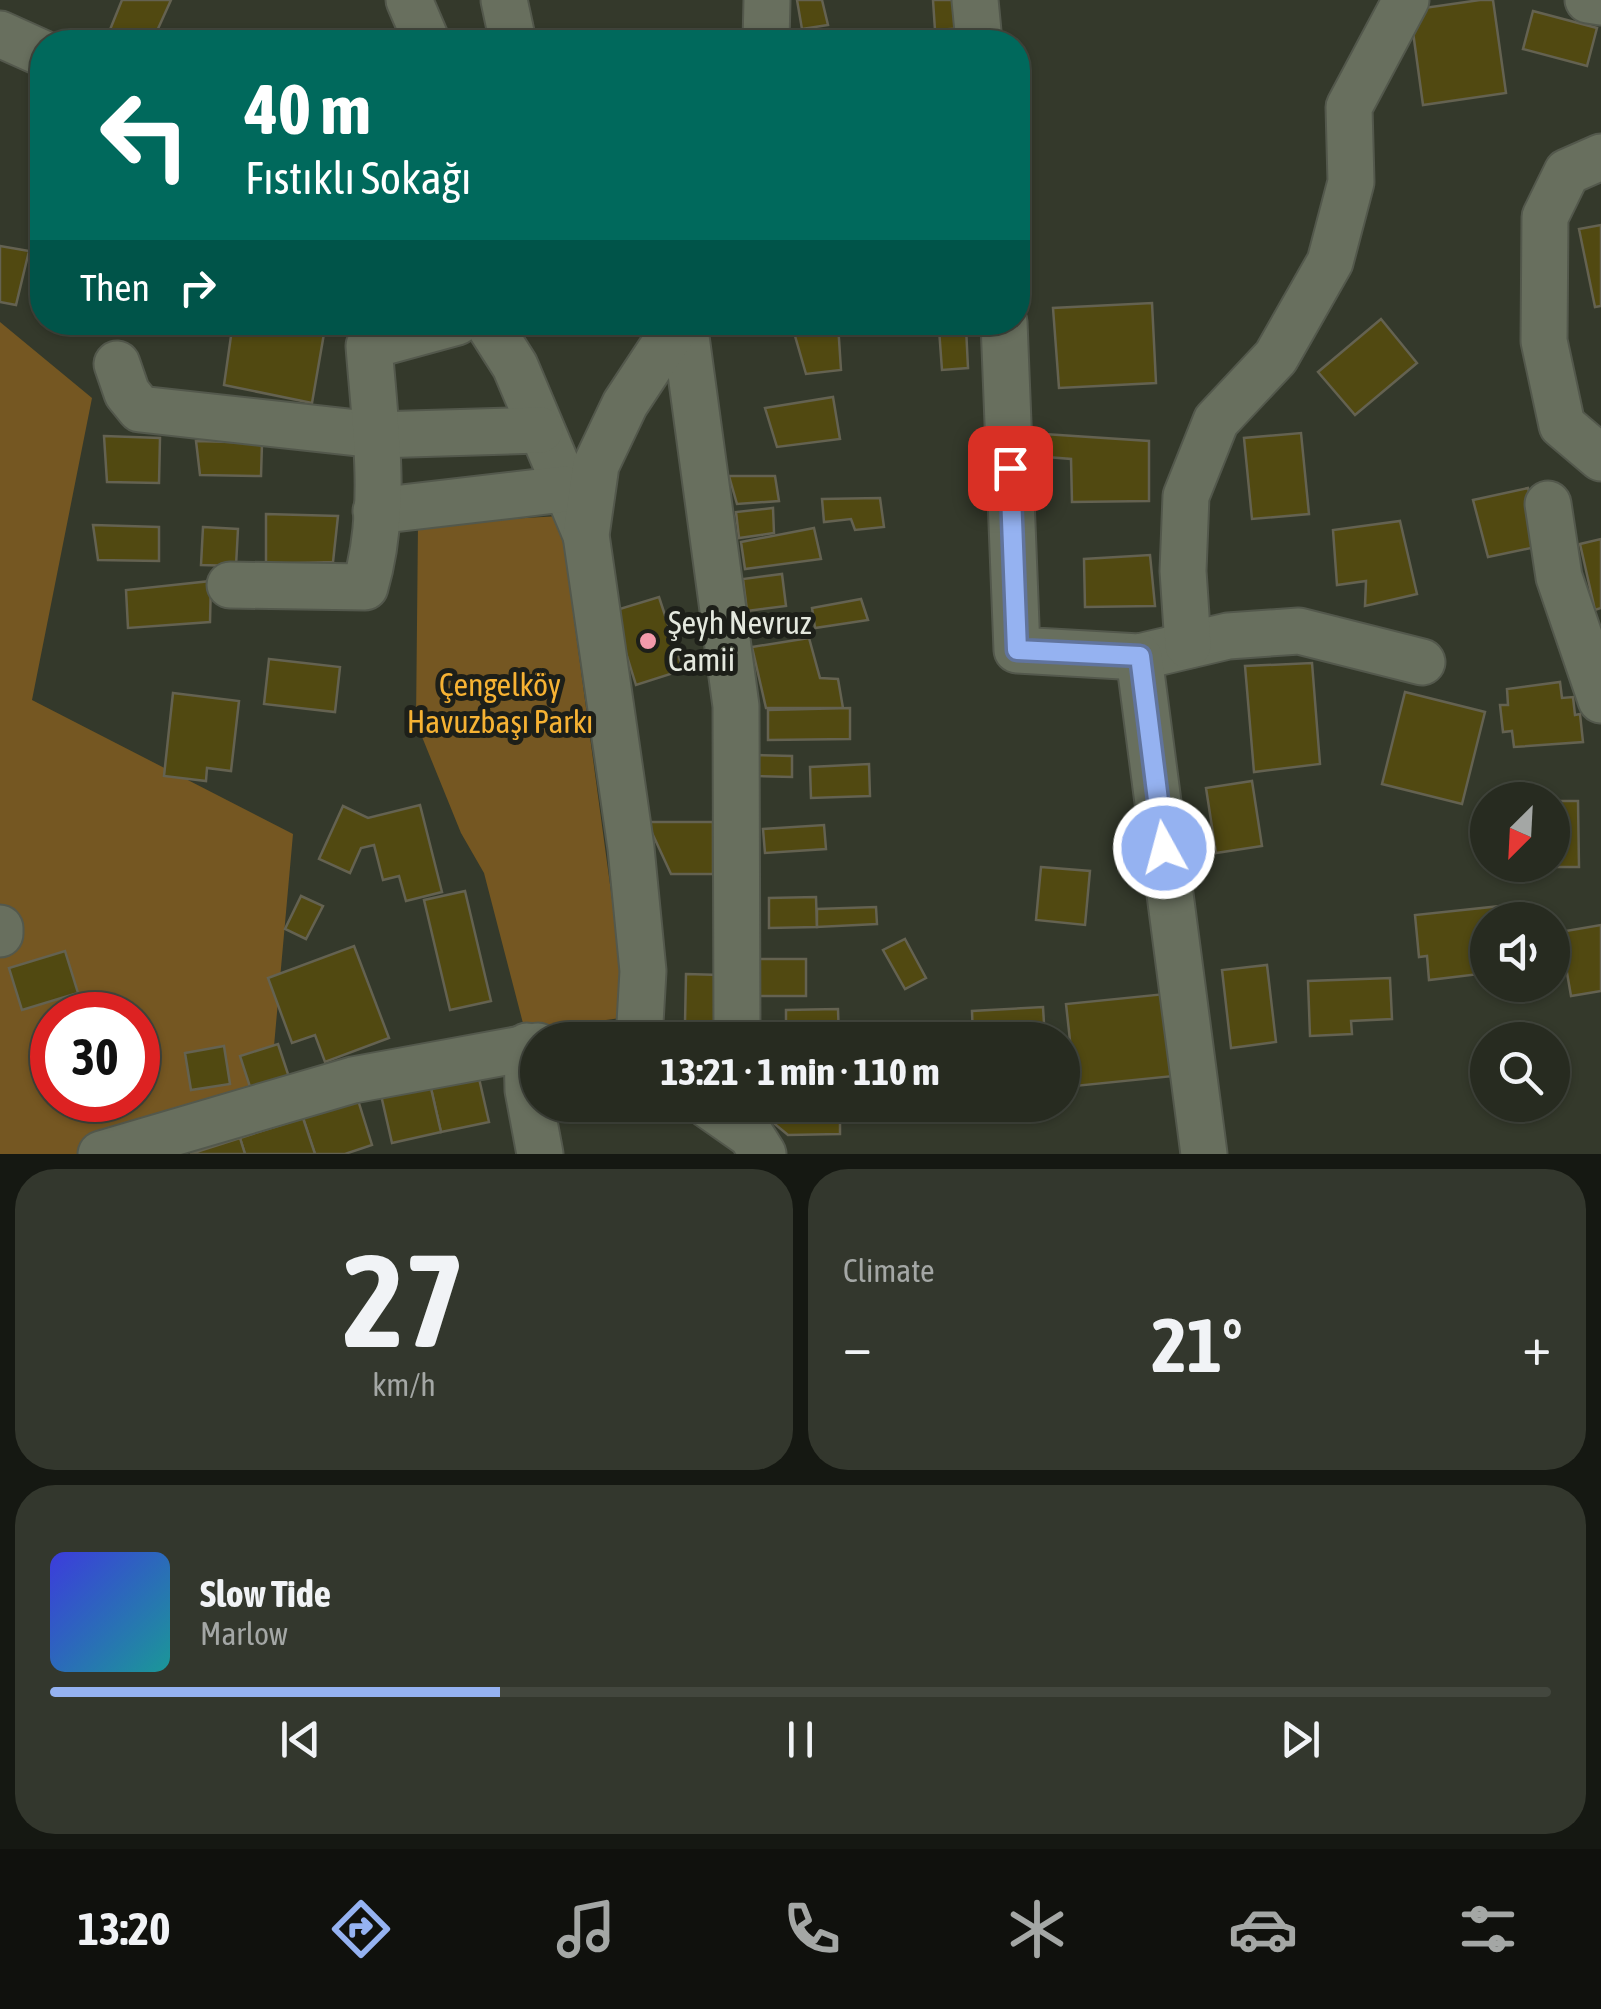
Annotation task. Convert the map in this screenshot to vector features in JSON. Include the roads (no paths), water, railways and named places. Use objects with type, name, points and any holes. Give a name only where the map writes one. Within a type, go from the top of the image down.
[{"type":"street","points":[[408,0],[422,30]]},
{"type":"street","points":[[504,0],[510,30]]},
{"type":"street","points":[[766,30],[767,0]]},
{"type":"street","points":[[975,0],[978,30]]},
{"type":"street","points":[[1188,645],[1183,571],[1186,496],[1216,421],[1276,357],[1330,262],[1351,182],[1349,107],[1406,0]]},
{"type":"street","points":[[1588,0],[1601,2]]},
{"type":"street","points":[[0,34],[30,48]]},
{"type":"street","points":[[1601,157],[1567,172],[1544,217],[1544,341],[1562,425],[1601,458]]},
{"type":"street","points":[[230,584],[365,587],[372,563],[379,474],[369,346],[409,335]]},
{"type":"street","points":[[495,335],[515,366],[586,535]]},
{"type":"street","points":[[640,1022],[643,971],[631,848],[586,535],[596,465],[625,404],[673,335]]},
{"type":"street","points":[[684,335],[736,706],[737,1022]]},
{"type":"street","points":[[1005,335],[1017,650],[1140,656],[1228,636],[1299,631],[1422,662]]},
{"type":"street","points":[[116,364],[127,393],[140,409],[376,435],[540,430]]},
{"type":"street","points":[[376,511],[564,489]]},
{"type":"street","points":[[1548,504],[1559,576],[1600,694]]},
{"type":"street","points":[[1140,656],[1204,1154]]},
{"type":"street","points":[[102,1154],[353,1080],[520,1048]]},
{"type":"street","points":[[534,1122],[540,1154]]},
{"type":"place","name":"Şeyh Nevruz Camii","points":[[648,641]]},
{"type":"park label","name":"Çengelköy Havuzbaşı Parkı","points":[[500,704]]}]
